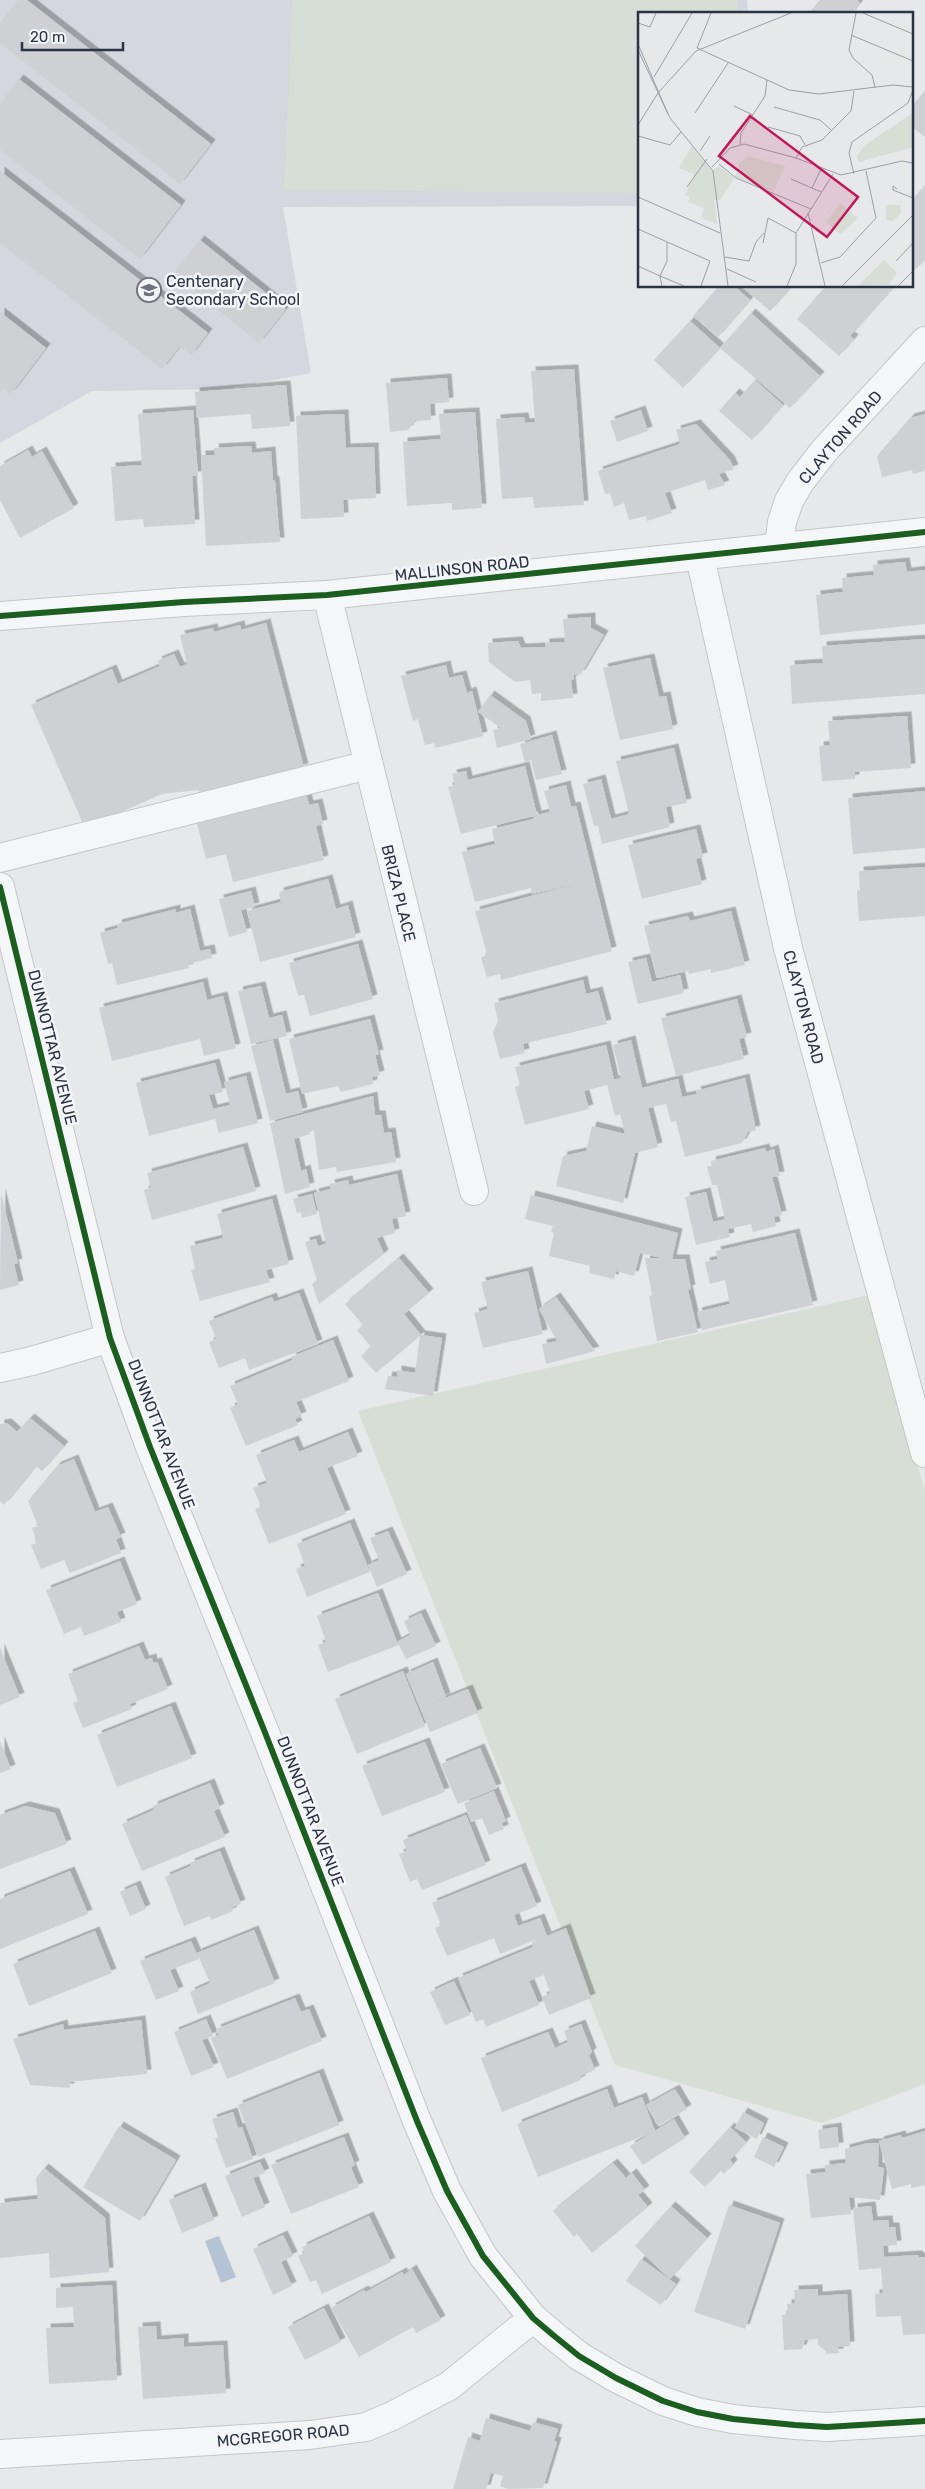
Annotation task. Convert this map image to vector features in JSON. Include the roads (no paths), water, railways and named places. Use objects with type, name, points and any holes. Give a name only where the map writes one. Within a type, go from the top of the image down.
[{"type":"street","name":"CLAYTON ROAD","points":[[779,546],[782,522],[789,501],[800,482],[824,452],[925,341]]},
{"type":"street","name":"MALLINSON ROAD","points":[[0,616],[184,602],[327,595],[925,532]]},
{"type":"street","name":"CLAYTON ROAD","points":[[700,557],[788,948],[925,1453]]},
{"type":"street","name":"BRIZA PLACE","points":[[327,595],[474,1190]]},
{"type":"street","points":[[0,858],[368,765]]},
{"type":"street","name":"DUNNOTTAR AVENUE","points":[[0,887],[110,1338],[150,1447],[264,1730],[417,2121],[447,2191],[483,2256],[533,2318],[579,2356],[616,2378],[663,2401],[697,2412],[733,2420],[827,2427],[925,2421]]},
{"type":"street","points":[[0,1368],[32,1361],[110,1338]]},
{"type":"street","name":"MCGREGOR ROAD","points":[[0,2454],[301,2436],[366,2426],[392,2416],[449,2386],[533,2318]]},
{"type":"water","points":[[219,2236],[236,2277],[221,2283],[205,2241]]},
{"type":"place","name":"Centenary Secondary School","points":[[149,290]]}]
